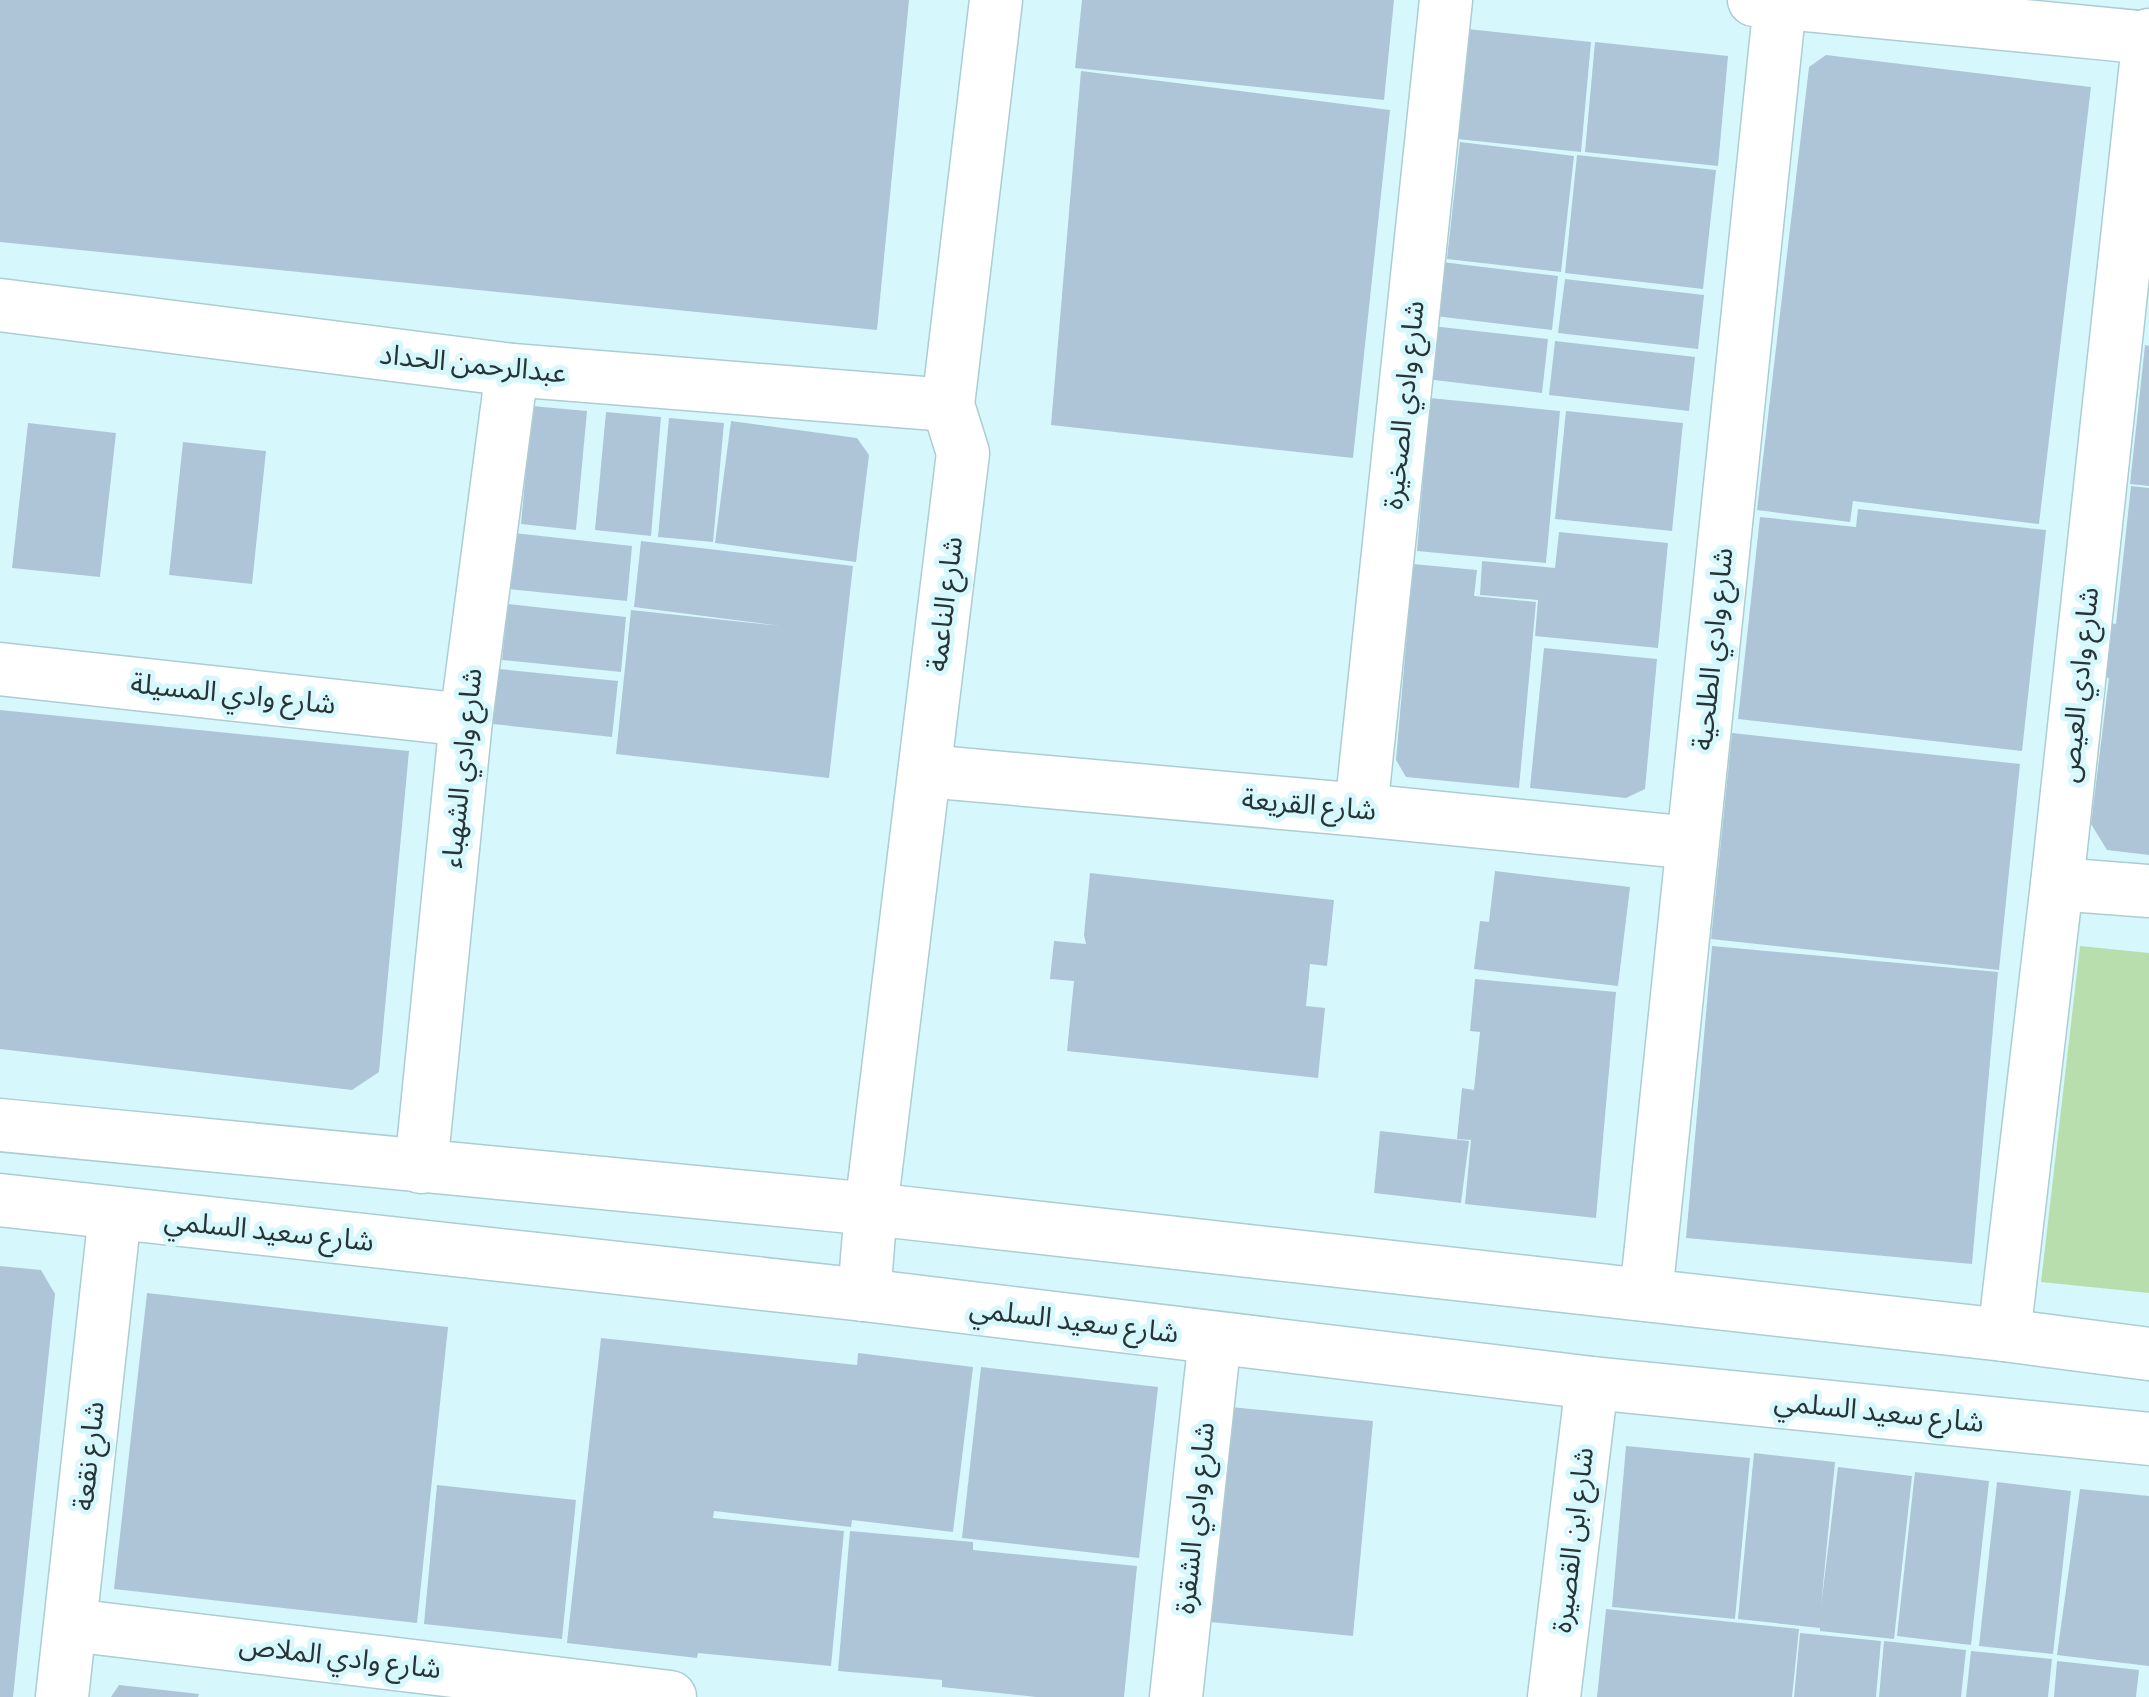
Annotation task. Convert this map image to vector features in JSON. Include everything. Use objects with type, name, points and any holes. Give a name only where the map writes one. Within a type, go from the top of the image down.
[{"type":"street","name":"شارع الناعمة","points":[[864,1295],[962,453],[948,405],[996,0]]},
{"type":"street","name":"شارع وادي الصخيرة","points":[[1361,810],[1446,0]]},
{"type":"street","points":[[1767,1],[2149,37]]},
{"type":"street","name":"شارع وادي الطلحية","points":[[1646,1295],[1692,843],[1767,1]]},
{"type":"street","name":"شارع وادي العيص","points":[[2004,1335],[2149,37]]},
{"type":"street","name":"عبدالرحمن الحداد","points":[[0,305],[512,370],[948,405]]},
{"type":"street","name":"شارع وادي الشهباء","points":[[421,1166],[466,720],[512,370]]},
{"type":"street","name":"شارع وادي المسيلة","points":[[0,668],[466,720]]},
{"type":"street","name":"شارع القريعة","points":[[926,771],[1692,843]]},
{"type":"street","points":[[2057,884],[2149,891]]},
{"type":"street","points":[[0,1125],[871,1209],[2149,1354]]},
{"type":"street","points":[[58,1207],[68,1132]]},
{"type":"street","name":"شارع سعيد السلمي","points":[[0,1200],[864,1295],[1592,1383],[2149,1439]]},
{"type":"street","name":"شارع نقعة","points":[[62,1697],[115,1214]]},
{"type":"street","name":"شارع وادي الشقرة","points":[[1176,1697],[1214,1338]]},
{"type":"street","name":"شارع ابن القصيرة","points":[[1554,1697],[1592,1383]]},
{"type":"street","name":"شارع وادي الملاص","points":[[70,1625],[670,1697]]},
{"type":"green space","points":[[2080,946],[2149,953],[2149,1293],[2041,1282]]},
{"type":"building","points":[[0,0],[909,0],[877,330],[0,242]]},
{"type":"building","points":[[1082,0],[1394,0],[1384,100],[1075,68]]},
{"type":"building","points":[[1458,28],[1591,42],[1581,152],[1448,138]]},
{"type":"building","points":[[1595,42],[1728,56],[1718,166],[1585,152]]},
{"type":"building","points":[[1826,55],[2091,87],[2039,524],[1853,501],[1850,522],[1757,510],[1809,67]]},
{"type":"building","points":[[1081,71],[1390,110],[1353,458],[1051,425]]},
{"type":"building","points":[[1460,142],[1574,156],[1561,272],[1447,259]]},
{"type":"building","points":[[1577,155],[1716,170],[1703,289],[1565,273]]},
{"type":"building","points":[[1442,262],[1558,276],[1552,330],[1435,316]]},
{"type":"building","points":[[1565,279],[1704,295],[1698,349],[1558,333]]},
{"type":"building","points":[[1432,326],[1548,339],[1542,393],[1426,379]]},
{"type":"building","points":[[1555,341],[1695,357],[1689,411],[1549,395]]},
{"type":"building","points":[[2145,345],[2149,346],[2149,486],[2130,484]]},
{"type":"building","points":[[1430,398],[1560,411],[1546,563],[1417,551]]},
{"type":"building","points":[[532,406],[587,411],[576,530],[521,524]]},
{"type":"building","points":[[1566,411],[1683,423],[1672,531],[1555,519]]},
{"type":"building","points":[[606,412],[661,417],[651,536],[595,530]]},
{"type":"building","points":[[669,418],[724,423],[713,542],[658,537]]},
{"type":"building","points":[[731,421],[857,438],[869,455],[856,562],[715,543]]},
{"type":"building","points":[[28,423],[116,433],[100,577],[12,568]]},
{"type":"building","points":[[183,442],[266,451],[252,584],[169,575]]},
{"type":"building","points":[[2131,486],[2149,488],[2149,855],[2107,850],[2091,824],[2109,678],[2099,677],[2105,622],[2116,624]]},
{"type":"building","points":[[1858,509],[2046,530],[2022,751],[1738,719],[1760,517],[1856,527]]},
{"type":"building","points":[[1559,532],[1668,543],[1658,648],[1535,636],[1538,600],[1480,595],[1482,561],[1555,568]]},
{"type":"building","points":[[514,533],[632,546],[627,601],[508,589]]},
{"type":"building","points":[[641,541],[853,566],[829,778],[616,754],[631,610],[781,626],[634,607]]},
{"type":"building","points":[[1413,564],[1477,570],[1474,596],[1536,602],[1519,788],[1406,777],[1396,760]]},
{"type":"building","points":[[508,604],[626,617],[621,672],[502,660]]},
{"type":"building","points":[[1544,648],[1657,659],[1645,789],[1626,798],[1530,788]]},
{"type":"building","points":[[499,669],[618,681],[612,737],[493,724]]},
{"type":"building","points":[[0,710],[409,751],[379,1072],[352,1090],[0,1049]]},
{"type":"building","points":[[1732,733],[2020,764],[1999,970],[1711,939]]},
{"type":"building","points":[[1495,871],[1630,887],[1618,986],[1474,969],[1480,921],[1489,922]]},
{"type":"building","points":[[1090,873],[1334,900],[1327,966],[1310,964],[1306,1006],[1325,1008],[1318,1078],[1067,1051],[1074,981],[1050,979],[1054,941],[1086,944]]},
{"type":"building","points":[[1712,946],[1998,972],[1972,1264],[1686,1238]]},
{"type":"building","points":[[1475,979],[1616,992],[1596,1218],[1465,1204],[1471,1140],[1457,1139],[1462,1088],[1474,1090],[1480,1032],[1470,1031]]},
{"type":"building","points":[[1380,1131],[1469,1141],[1461,1203],[1374,1193]]},
{"type":"building","points":[[0,1266],[41,1270],[55,1294],[13,1697],[0,1697]]},
{"type":"building","points":[[147,1293],[448,1327],[417,1623],[114,1589]]},
{"type":"building","points":[[601,1338],[857,1365],[858,1353],[973,1367],[953,1532],[852,1520],[851,1527],[714,1511],[713,1518],[844,1531],[831,1666],[698,1653],[697,1658],[567,1643]]},
{"type":"building","points":[[981,1367],[1158,1387],[1139,1558],[962,1538]]},
{"type":"building","points":[[1230,1407],[1373,1421],[1353,1636],[1210,1622]]},
{"type":"building","points":[[1626,1446],[1750,1458],[1735,1619],[1612,1607]]},
{"type":"building","points":[[1754,1453],[1835,1462],[1821,1606],[1838,1467],[1912,1476],[1894,1639],[1738,1619]]},
{"type":"building","points":[[1915,1472],[1989,1481],[1971,1645],[1897,1636]]},
{"type":"building","points":[[1997,1482],[2071,1491],[2053,1654],[1979,1646]]},
{"type":"building","points":[[437,1485],[576,1500],[562,1639],[424,1624]]},
{"type":"building","points":[[2080,1489],[2149,1496],[2149,1666],[2057,1655]]},
{"type":"building","points":[[850,1531],[973,1542],[973,1550],[1137,1566],[1124,1697],[1036,1697],[942,1687],[942,1680],[838,1671]]},
{"type":"building","points":[[1606,1609],[1799,1629],[1792,1697],[1597,1697]]},
{"type":"building","points":[[1800,1633],[1881,1641],[1876,1697],[1794,1697]]},
{"type":"building","points":[[1884,1641],[1966,1650],[1961,1697],[1879,1697]]},
{"type":"building","points":[[1971,1651],[2052,1659],[2048,1697],[1966,1697]]},
{"type":"building","points":[[2057,1661],[2139,1670],[2136,1697],[2054,1697]]},
{"type":"building","points":[[119,1685],[199,1694],[111,1697]]}]
